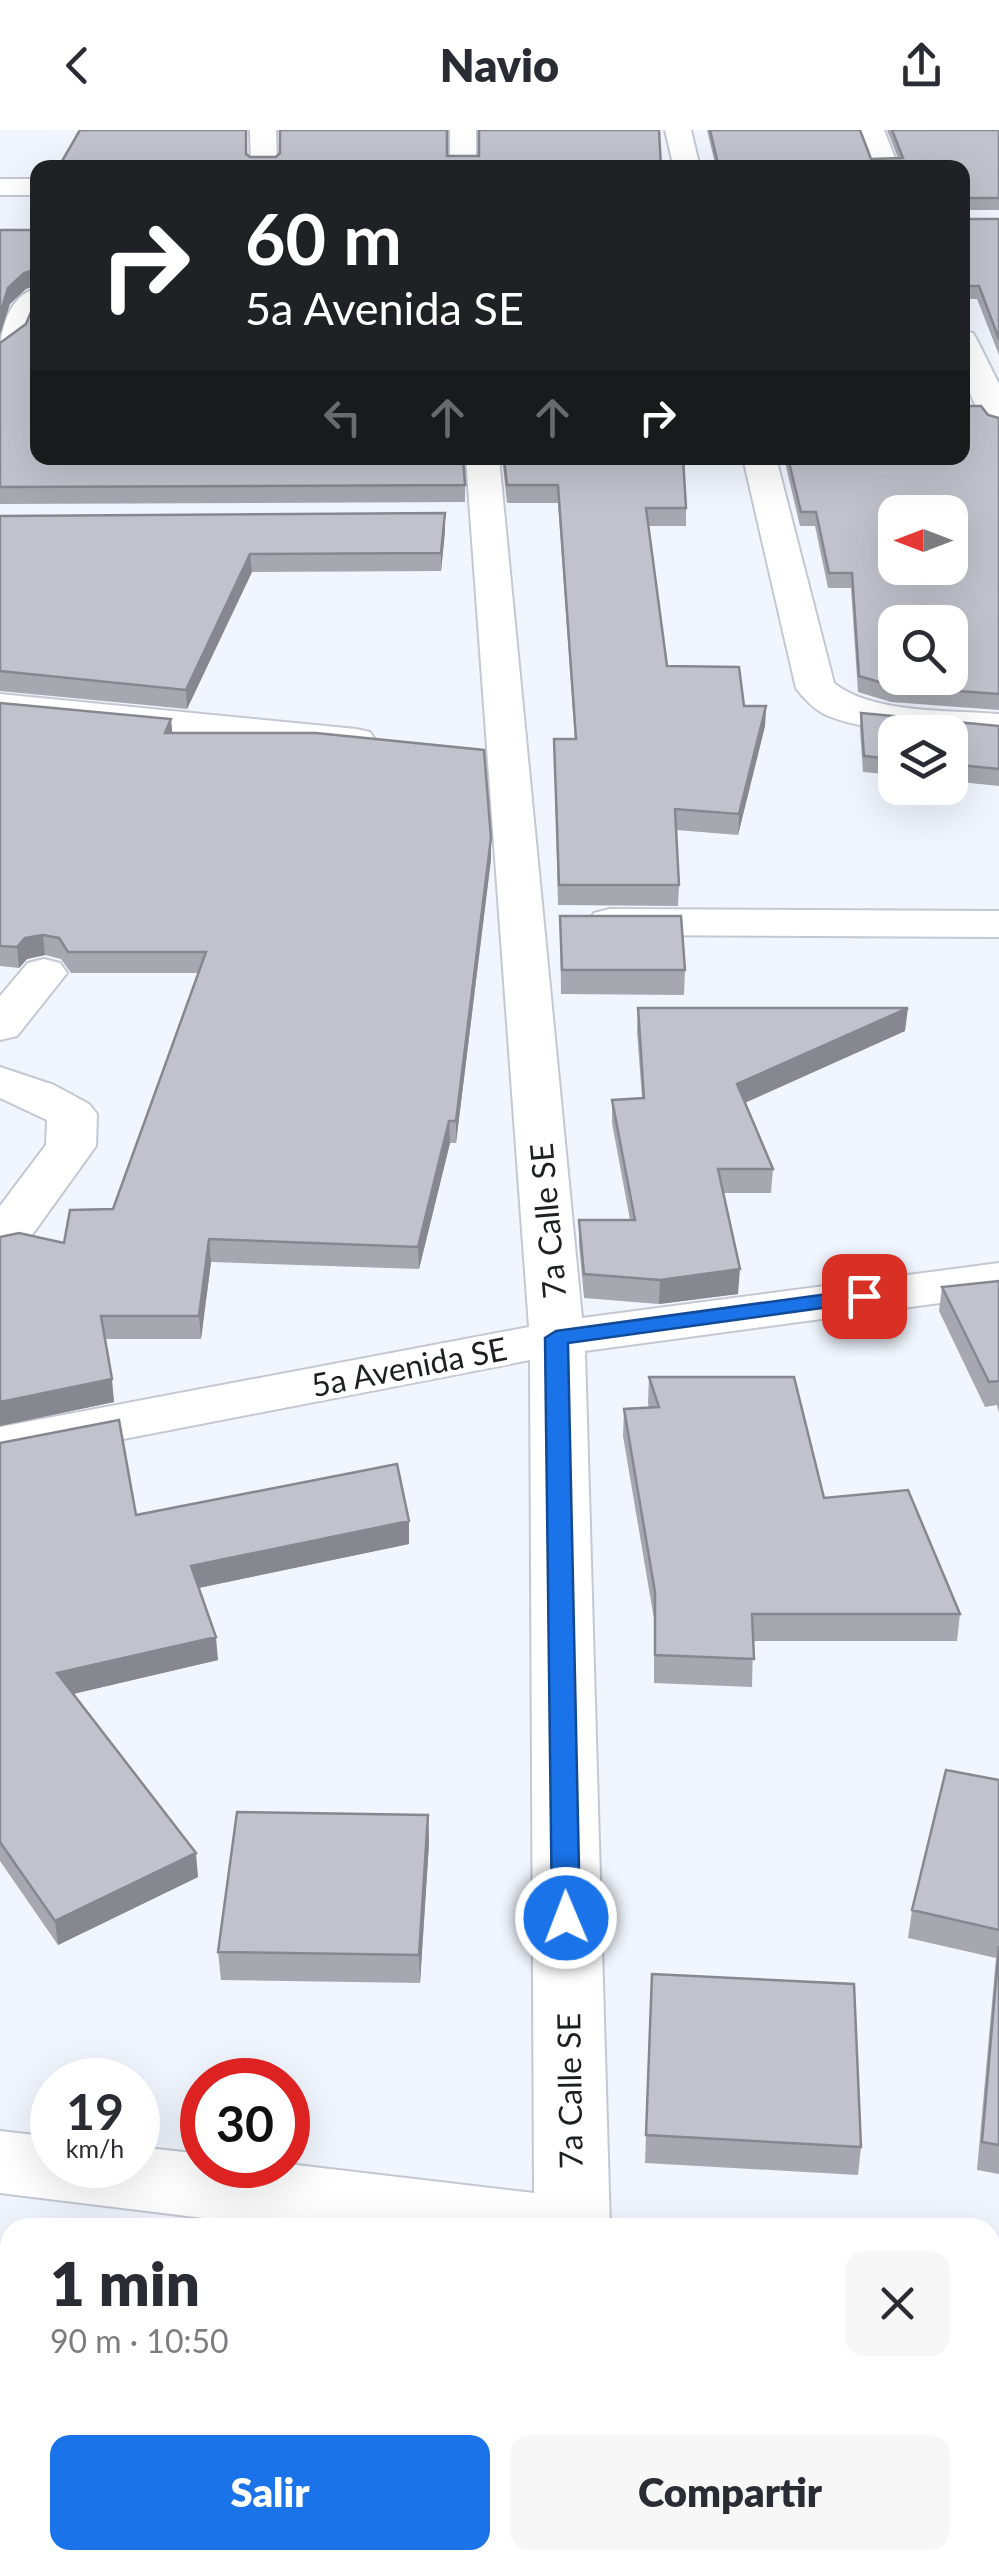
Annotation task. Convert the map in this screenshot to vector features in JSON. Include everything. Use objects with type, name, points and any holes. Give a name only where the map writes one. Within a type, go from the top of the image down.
[{"type":"street","points":[[264,130],[264,160]]},
{"type":"street","points":[[463,130],[463,160]]},
{"type":"street","points":[[678,130],[685,160]]},
{"type":"street","points":[[871,130],[883,160]]},
{"type":"street","points":[[0,187],[30,187]]},
{"type":"street","points":[[0,348],[24,315]]},
{"type":"street","points":[[970,357],[999,418]]},
{"type":"street","name":"7a Calle SE","points":[[480,465],[468,516],[488,754],[522,922],[556,1338],[572,2218]]},
{"type":"street","points":[[760,465],[816,688],[838,706],[887,716],[999,726]]},
{"type":"street","points":[[0,706],[391,744]]},
{"type":"street","points":[[522,922],[999,924]]},
{"type":"street","points":[[0,1026],[44,973]]},
{"type":"street","points":[[0,1242],[71,1146],[72,1114],[19,1088]]},
{"type":"street","name":"5a Avenida SE","points":[[0,1445],[556,1338],[999,1279]]},
{"type":"street","points":[[0,2162],[473,2218]]},
{"type":"building","points":[[80,130],[246,130],[246,154],[276,157],[280,153],[280,130],[447,130],[447,156],[479,156],[479,130],[659,130],[661,160],[63,160]]},
{"type":"building","points":[[710,130],[860,130],[871,159],[903,158],[892,130],[999,130],[999,198],[970,198],[970,160],[717,160]]},
{"type":"building","points":[[970,219],[999,219],[999,339],[979,286],[970,286]]},
{"type":"building","points":[[0,230],[30,230],[30,271],[8,288],[0,314]]},
{"type":"building","points":[[30,314],[30,465],[464,465],[465,485],[0,487],[0,343],[26,324]]},
{"type":"building","points":[[970,406],[981,406],[988,415],[999,418],[999,694],[968,692],[968,605],[878,605],[878,682],[859,676],[852,573],[829,573],[816,512],[801,512],[790,465],[970,465]]},
{"type":"building","points":[[505,465],[683,465],[686,508],[646,508],[667,666],[739,667],[744,706],[766,706],[739,814],[675,809],[679,885],[559,885],[554,739],[576,739],[558,485],[507,485]]},
{"type":"building","points":[[445,513],[441,553],[250,554],[186,690],[0,671],[0,516]]},
{"type":"building","points":[[0,703],[171,719],[165,733],[316,733],[484,750],[491,838],[456,1121],[449,1121],[418,1247],[209,1239],[199,1316],[101,1316],[112,1379],[0,1402],[0,1237],[19,1233],[64,1243],[70,1210],[113,1209],[206,952],[68,952],[59,938],[43,935],[25,938],[17,947],[0,946]]},
{"type":"building","points":[[861,713],[882,715],[878,715],[878,757],[864,756]]},
{"type":"building","points":[[968,723],[999,726],[999,769],[968,766]]},
{"type":"building","points":[[560,916],[681,916],[685,970],[562,970]]},
{"type":"building","points":[[638,1008],[908,1008],[737,1084],[773,1169],[718,1169],[740,1269],[660,1280],[584,1274],[579,1220],[635,1220],[612,1100],[644,1098]]},
{"type":"building","points":[[999,1281],[999,1381],[989,1382],[942,1287]]},
{"type":"building","points":[[649,1377],[794,1377],[824,1498],[908,1490],[960,1614],[752,1614],[754,1659],[655,1655],[655,1592],[624,1409],[659,1407]]},
{"type":"building","points":[[119,1420],[136,1515],[397,1464],[409,1521],[191,1566],[216,1637],[57,1673],[196,1853],[55,1921],[0,1842],[0,1443]]},
{"type":"building","points":[[946,1770],[999,1780],[999,1930],[912,1910]]},
{"type":"building","points":[[237,1812],[428,1815],[419,1955],[218,1952]]},
{"type":"building","points":[[999,1946],[999,2145],[982,2142]]},
{"type":"building","points":[[652,1974],[854,1984],[861,2147],[646,2135]]},
{"type":"route","points":[[566,1918],[556,1338],[864,1296]]}]
